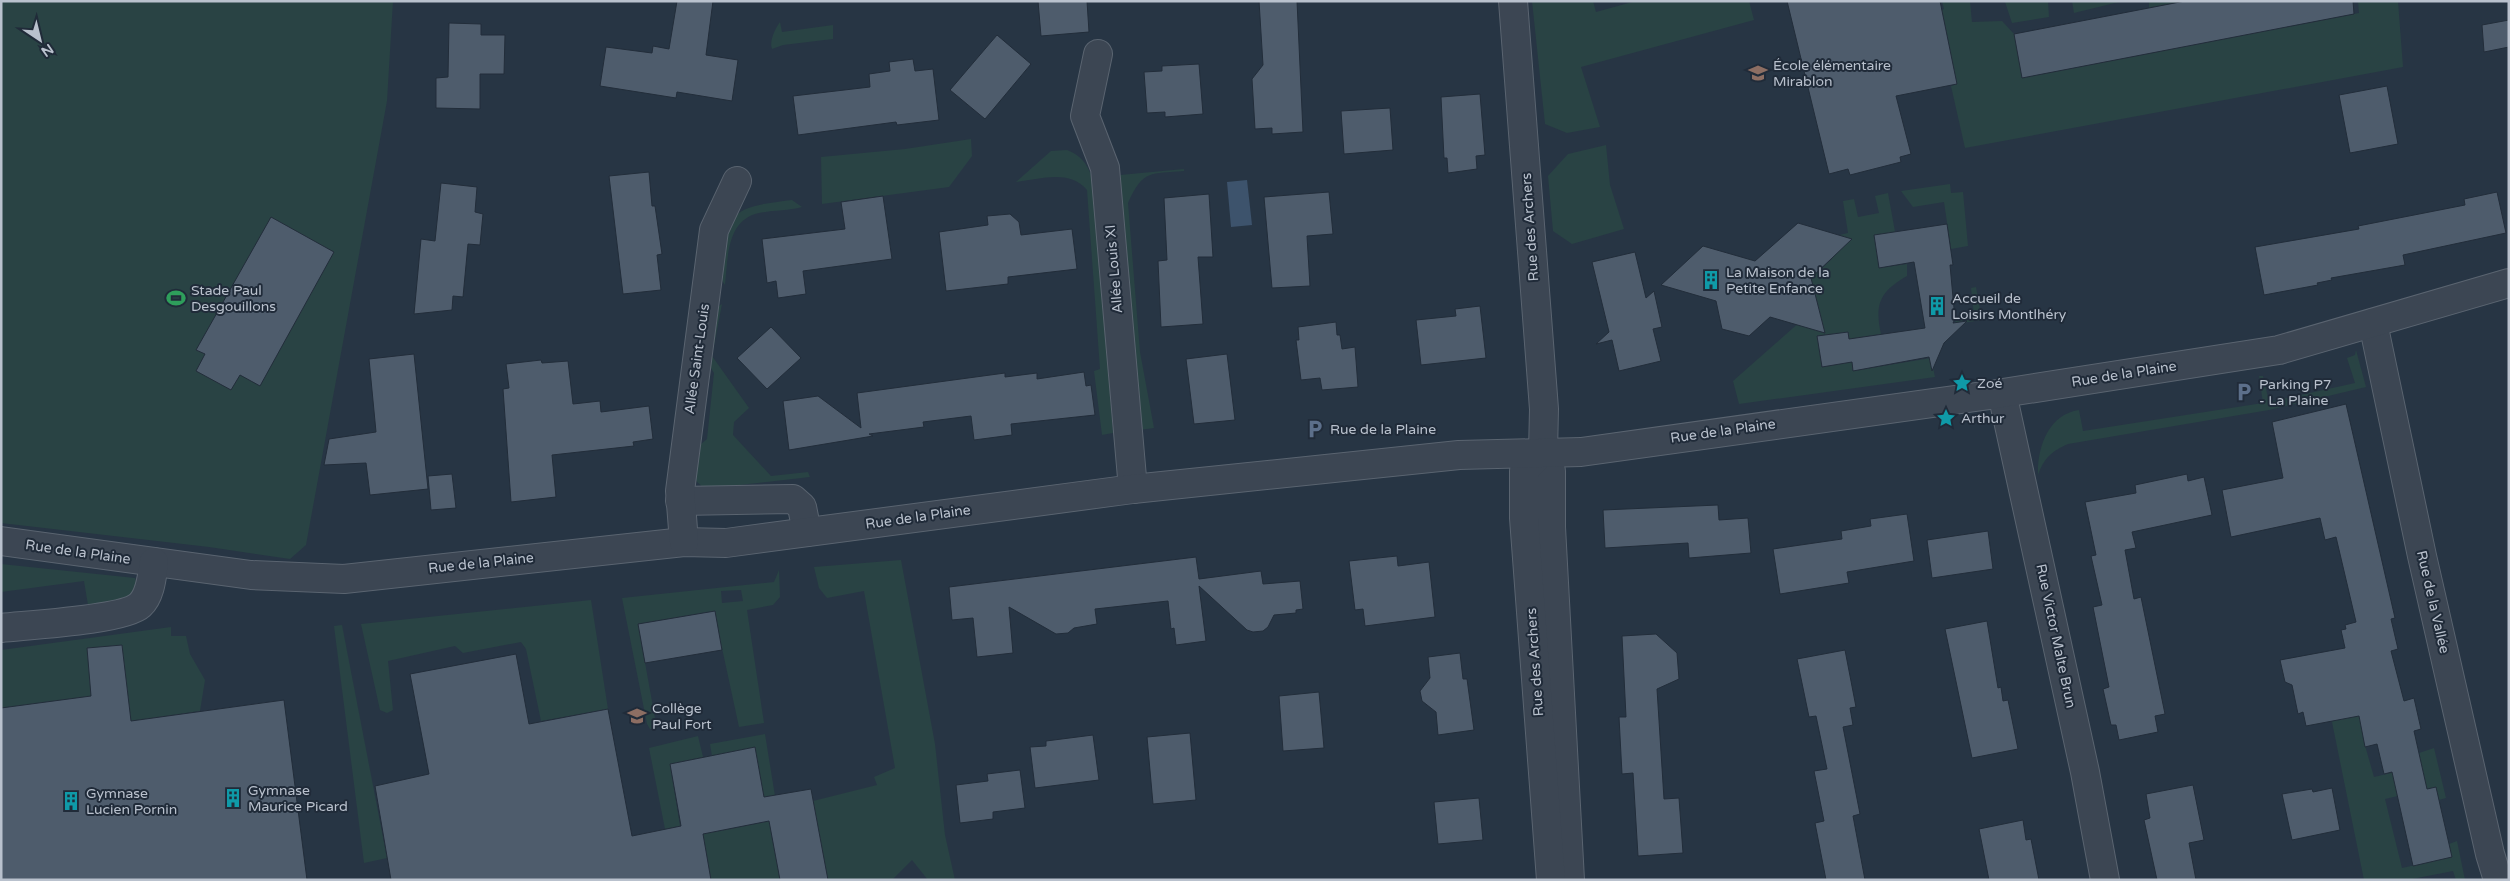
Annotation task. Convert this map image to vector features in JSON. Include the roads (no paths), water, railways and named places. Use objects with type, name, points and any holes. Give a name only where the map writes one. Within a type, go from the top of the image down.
[{"type":"street","name":"Rue des Archers","points":[[1513,1],[1544,409],[1542,452],[1551,471],[1551,517],[1570,880]]},
{"type":"street","name":"Allée Louis XI","points":[[1098,54],[1085,116],[1105,168],[1133,488]]},
{"type":"street","name":"Allée Saint-Louis","points":[[684,542],[680,491],[714,230],[737,181]]},
{"type":"street","name":"Rue de la Plaine","points":[[1,541],[251,575],[344,579],[684,542],[726,543],[1133,488],[1459,455],[1581,452],[2002,393],[2279,350],[2509,283]]},
{"type":"street","name":"Rue de la Vallée","points":[[2373,323],[2424,566],[2490,854],[2498,880]]},
{"type":"street","name":"Rue Victor Malte Brun","points":[[2002,393],[2085,772],[2105,880]]},
{"type":"street","name":"Rue des Archers","points":[[1542,452],[1524,472],[1524,518],[1551,880]]},
{"type":"street","points":[[680,501],[793,499],[802,507],[807,532]]},
{"type":"street","points":[[1,628],[118,614],[140,605],[148,593],[154,562]]},
{"type":"water","points":[[1247,180],[1252,225],[1231,227],[1227,182]]},
{"type":"place","name":"École élémentaire Mirablon","points":[[1758,73]]},
{"type":"place","name":"La Maison de la Petite Enfance","points":[[1711,280]]},
{"type":"place","name":"Stade Paul Desgouillons","points":[[176,298]]},
{"type":"place","name":"Accueil de Loisirs Montlhéry","points":[[1937,306]]},
{"type":"place","name":"Zoé","points":[[1962,383]]},
{"type":"place","name":"Parking P7 - La Plaine","points":[[2244,392]]},
{"type":"place","name":"Arthur","points":[[1946,418]]},
{"type":"place","name":"Rue de la Plaine","points":[[1315,429]]},
{"type":"place","name":"Collège Paul Fort","points":[[637,716]]},
{"type":"place","name":"Gymnase Maurice Picard","points":[[233,798]]},
{"type":"place","name":"Gymnase Lucien Pornin","points":[[71,801]]}]
